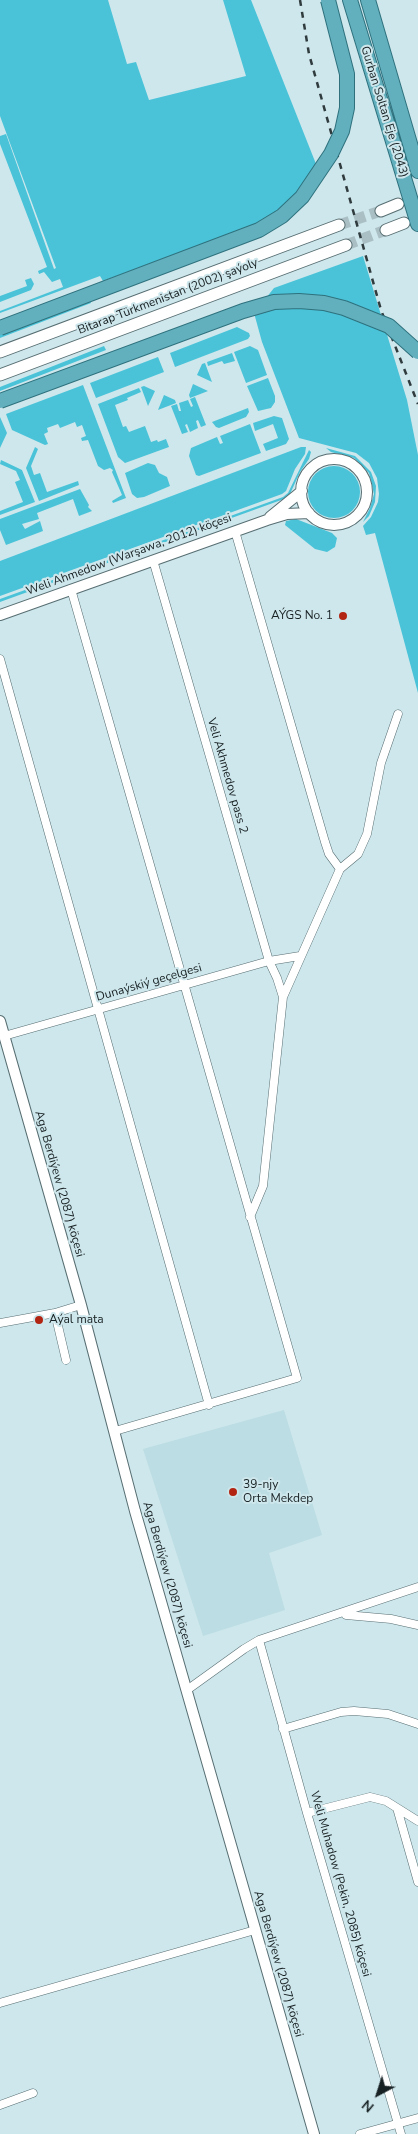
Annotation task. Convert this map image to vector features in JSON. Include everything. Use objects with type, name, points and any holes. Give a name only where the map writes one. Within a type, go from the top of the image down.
[{"type":"highway","points":[[0,328],[259,230],[282,216],[302,198],[331,154],[342,131],[347,108],[347,74],[328,0]]},
{"type":"highway","name":"Gurban Soltan Eje (2043)","points":[[350,0],[411,224]]},
{"type":"highway","name":"Gurban Soltan Eje (2043)","points":[[368,0],[418,171]]},
{"type":"highway","points":[[395,96],[418,134]]},
{"type":"highway","points":[[0,401],[243,311],[274,302],[324,303],[344,308],[388,326],[418,352]]},
{"type":"main road","points":[[381,211],[398,204]]},
{"type":"main road","points":[[386,230],[411,224]]},
{"type":"main road","name":"Bitarap Türkmenistan (2002) şaýoly","points":[[0,352],[339,225]]},
{"type":"main road","name":"Bitarap Türkmenistan (2002) şaýoly","points":[[0,375],[346,245]]},
{"type":"street","name":"Weli Ahmedow (Warşawa, 2012) köçesi","points":[[0,615],[287,514],[309,513],[318,521],[330,525],[348,523],[357,516],[364,506],[367,494],[366,482],[360,472],[350,464],[339,460],[327,460],[316,465],[307,474],[302,491],[267,520]]},
{"type":"street","points":[[302,491],[303,503],[309,513]]},
{"type":"street","points":[[235,531],[327,848],[340,869]]},
{"type":"street","name":"Veli Akhmedov pass 2","points":[[153,560],[269,961],[278,978],[283,997]]},
{"type":"street","points":[[71,589],[297,1378],[115,1431]]},
{"type":"street","points":[[0,659],[208,1405]]},
{"type":"street","points":[[250,1217],[263,1186],[283,997],[340,869],[358,854],[367,834],[381,763],[398,714]]},
{"type":"street","name":"Dunaýskiý geçelgesi","points":[[4,1036],[269,961],[300,956]]},
{"type":"street","name":"Aga Berdiýew (2087) köçesi","points":[[0,1021],[81,1305],[135,1511],[314,2134]]},
{"type":"street","points":[[0,1323],[55,1313],[81,1305]]},
{"type":"street","points":[[55,1313],[66,1360]]},
{"type":"street","points":[[186,1690],[244,1648],[259,1640],[342,1614],[418,1587]]},
{"type":"street","points":[[342,1614],[391,1619],[418,1625]]},
{"type":"street","name":"Weli Muhadow (Pekin, 2085) köçesi","points":[[259,1640],[307,1813],[401,2134]]},
{"type":"street","points":[[283,1728],[354,1710],[388,1714],[418,1724]]},
{"type":"street","points":[[307,1813],[370,1797],[378,1798],[418,1821]]},
{"type":"street","points":[[398,1808],[418,1882]]},
{"type":"street","points":[[0,2003],[255,1930]]},
{"type":"street","points":[[0,2104],[33,2093]]},
{"type":"street","points":[[360,2134],[418,2118]]},
{"type":"shaded area","points":[[0,0],[108,0],[127,64],[136,62],[149,100],[246,76],[223,0],[251,0],[318,169],[303,188],[279,210],[255,224],[103,281],[100,276],[0,313],[0,311],[63,287],[60,279],[52,282],[44,272],[39,274],[38,271],[47,267],[0,144],[0,136],[6,134],[54,269],[56,268],[0,116]]},
{"type":"shaded area","points":[[363,256],[407,400],[418,455],[418,693],[375,533],[366,535],[363,526],[371,517],[378,502],[377,478],[369,463],[356,453],[299,438],[262,342],[254,313],[274,288]]},
{"type":"shaded area","points":[[31,278],[34,284],[31,290],[0,302],[0,296],[27,286],[25,280]]},
{"type":"shaded area","points":[[89,298],[91,303],[0,338],[0,332]]},
{"type":"shaded area","points":[[237,327],[249,333],[248,339],[175,367],[170,353]]},
{"type":"shaded area","points":[[104,346],[106,350],[0,391],[0,387]]},
{"type":"shaded area","points":[[250,346],[258,350],[267,375],[246,383],[234,352]]},
{"type":"shaded area","points":[[232,353],[235,361],[224,364],[222,361],[208,366],[207,362]]},
{"type":"shaded area","points":[[158,357],[164,372],[96,398],[90,383]]},
{"type":"shaded area","points":[[205,363],[212,382],[197,375],[202,364]]},
{"type":"shaded area","points":[[268,378],[275,396],[275,402],[271,408],[258,411],[247,386]]},
{"type":"shaded area","points":[[193,384],[208,391],[190,398],[189,395]]},
{"type":"shaded area","points":[[83,385],[126,498],[113,503],[112,501],[122,495],[112,472],[113,470],[110,468],[104,470],[98,466],[88,440],[82,441],[81,438],[86,436],[82,425],[77,427],[75,422],[60,428],[58,424],[47,428],[48,432],[44,434],[48,444],[45,445],[12,430],[6,414]]},
{"type":"shaded area","points":[[144,386],[155,391],[148,406],[141,387]]},
{"type":"shaded area","points":[[139,388],[141,392],[115,405],[123,427],[126,426],[129,432],[145,426],[151,442],[166,439],[169,447],[125,463],[118,457],[98,404]]},
{"type":"shaded area","points":[[164,395],[175,400],[176,403],[158,410]]},
{"type":"shaded area","points":[[195,397],[206,425],[201,427],[198,420],[196,421],[198,428],[190,432],[187,424],[185,425],[188,432],[182,434],[171,406],[177,404],[179,411],[181,411],[179,403],[188,400],[191,407],[193,406],[190,399]]},
{"type":"shaded area","points":[[248,408],[249,412],[246,417],[219,428],[212,422]]},
{"type":"shaded area","points":[[274,416],[282,418],[289,439],[286,444],[266,451],[263,444],[278,438],[273,424],[255,431],[253,423]]},
{"type":"shaded area","points":[[0,417],[7,433],[0,448]]},
{"type":"shaded area","points":[[250,424],[261,453],[199,476],[196,475],[189,456],[191,448],[217,437],[220,444],[223,443],[220,436]]},
{"type":"shaded area","points":[[35,447],[38,449],[31,466],[34,475],[40,473],[47,492],[78,481],[79,485],[39,501],[26,468]]},
{"type":"shaded area","points":[[301,447],[306,447],[305,454],[295,469],[286,491],[282,494],[0,596],[0,561]]},
{"type":"shaded area","points":[[326,448],[355,456],[371,472],[376,486],[375,502],[369,516],[363,522],[374,494],[369,473],[354,458],[331,452]]},
{"type":"shaded area","points":[[309,450],[311,452],[309,459],[300,472],[290,494],[284,499],[0,602],[0,599],[283,497],[288,493]]},
{"type":"shaded area","points":[[1,460],[22,470],[35,502],[0,515],[0,511],[23,502],[15,482],[20,480],[16,471],[0,464]]},
{"type":"shaded area","points":[[148,463],[155,465],[159,473],[167,477],[170,486],[137,498],[132,494],[125,473]]},
{"type":"shaded area","points":[[329,466],[339,466],[353,473],[360,487],[360,497],[353,511],[339,518],[329,518],[319,514],[312,507],[308,497],[308,487],[312,477],[319,470]]},
{"type":"shaded area","points":[[80,489],[89,505],[88,507],[92,511],[79,516],[73,499],[37,513],[39,519],[22,524],[25,529],[40,521],[43,531],[6,545],[0,530],[0,519]]},
{"type":"shaded area","points":[[296,519],[332,533],[337,538],[335,547],[327,552],[315,549],[285,525],[286,521]]},
{"type":"shaded area","name":"39-njy Orta Mekdep","points":[[284,1410],[322,1535],[269,1553],[285,1610],[203,1636],[143,1449]]},
{"type":"tunnel","points":[[339,225],[381,211]]},
{"type":"tunnel","points":[[346,245],[386,230]]},
{"type":"railway","points":[[300,0],[309,54],[381,310],[418,404]]},
{"type":"place","name":"AÝGS No. 1","points":[[343,616]]},
{"type":"place","name":"Aýal mata","points":[[39,1320]]},
{"type":"place","name":"39-njy Orta Mekdep","points":[[233,1492]]}]
